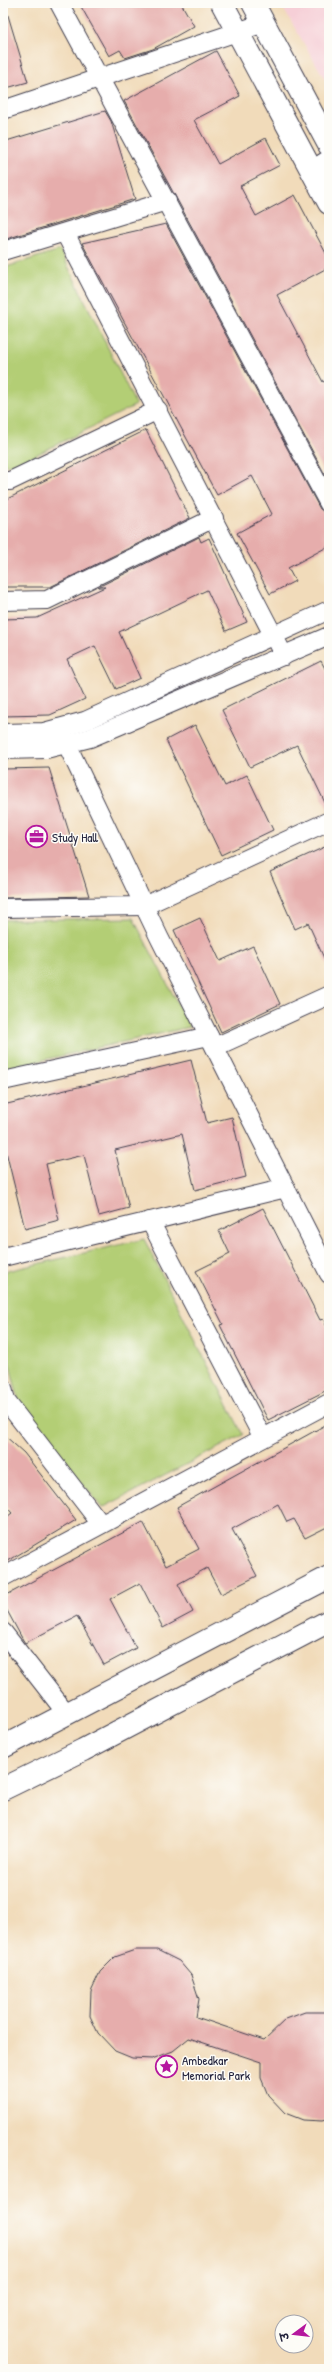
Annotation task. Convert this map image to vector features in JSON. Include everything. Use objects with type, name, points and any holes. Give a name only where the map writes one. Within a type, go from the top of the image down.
[{"type":"street","points":[[59,3],[329,504]]},
{"type":"street","points":[[222,3],[237,32],[320,165],[329,203]]},
{"type":"street","points":[[253,3],[329,145]]},
{"type":"street","points":[[3,110],[264,23]]},
{"type":"street","points":[[3,251],[167,201]]},
{"type":"street","points":[[65,232],[274,633],[284,656]]},
{"type":"street","points":[[3,481],[10,481],[158,410]]},
{"type":"street","points":[[3,601],[47,600],[214,518]]},
{"type":"street","points":[[3,750],[46,749],[85,721],[274,633],[329,610]]},
{"type":"street","points":[[3,733],[44,732],[63,736],[90,738],[329,636]]},
{"type":"street","points":[[63,736],[144,906],[329,1274]]},
{"type":"street","points":[[3,908],[144,906],[329,821]]},
{"type":"street","points":[[3,1081],[212,1041],[329,995]]},
{"type":"street","points":[[3,1257],[286,1188]]},
{"type":"street","points":[[150,1221],[263,1438]]},
{"type":"street","points":[[3,1388],[6,1401],[101,1524]]},
{"type":"street","points":[[3,1577],[329,1403]]},
{"type":"street","points":[[3,1747],[329,1577]]},
{"type":"street","points":[[3,1789],[83,1750],[329,1621]]},
{"type":"street","points":[[3,1632],[66,1714]]},
{"type":"shaded area","points":[[280,3],[329,3],[329,86]]},
{"type":"green space","points":[[60,250],[136,405],[16,465],[3,465],[3,268]]},
{"type":"green space","points":[[133,918],[190,1027],[3,1069],[3,920]]},
{"type":"green space","points":[[144,1239],[243,1435],[102,1508],[19,1402],[3,1337],[3,1272]]},
{"type":"building","points":[[79,3],[181,3],[194,26],[153,49],[125,58],[120,50],[109,56]]},
{"type":"building","points":[[3,12],[7,12],[28,82],[3,89]]},
{"type":"building","points":[[216,51],[240,96],[194,120],[218,164],[266,138],[280,165],[240,186],[256,216],[295,195],[329,259],[329,267],[277,295],[323,382],[329,379],[329,482],[124,101]]},
{"type":"building","points":[[105,111],[111,121],[135,199],[3,240],[3,142]]},
{"type":"building","points":[[166,224],[320,509],[329,514],[329,546],[288,568],[295,581],[270,594],[237,533],[272,514],[252,476],[217,495],[82,243]]},
{"type":"building","points":[[146,430],[190,518],[50,587],[3,587],[3,501]]},
{"type":"building","points":[[199,537],[201,542],[209,538],[247,622],[226,631],[207,590],[119,632],[140,678],[116,689],[95,646],[67,659],[85,699],[50,715],[3,716],[3,619],[37,618],[105,587],[98,587]]},
{"type":"building","points":[[321,661],[329,676],[329,811],[297,745],[250,767],[222,710]]},
{"type":"building","points":[[195,725],[225,786],[247,775],[273,830],[221,855],[166,740]]},
{"type":"building","name":"Study Hall","points":[[49,768],[89,896],[3,898],[3,769]]},
{"type":"building","points":[[329,845],[329,969],[308,923],[295,929],[270,872]]},
{"type":"building","points":[[200,918],[220,961],[253,946],[280,1004],[221,1032],[174,930]]},
{"type":"building","points":[[191,1060],[207,1123],[232,1117],[246,1177],[195,1190],[182,1134],[115,1150],[129,1208],[99,1216],[84,1155],[46,1164],[59,1220],[25,1229],[3,1139],[3,1105]]},
{"type":"building","points":[[263,1208],[320,1320],[323,1319],[329,1331],[329,1389],[268,1420],[220,1325],[223,1324],[196,1271],[230,1254],[219,1231]]},
{"type":"building","points":[[329,1423],[329,1526],[305,1538],[294,1519],[287,1522],[278,1504],[232,1529],[257,1576],[221,1594],[207,1568],[178,1584],[193,1612],[163,1628],[140,1583],[110,1599],[136,1648],[104,1665],[77,1616],[25,1643],[3,1603],[3,1597],[143,1522],[166,1566],[199,1549],[177,1507]]},
{"type":"building","points":[[3,1434],[24,1453],[76,1520],[3,1564],[3,1520],[12,1513],[3,1503]]},
{"type":"building","points":[[135,1950],[157,1950],[179,1961],[191,1975],[199,1999],[196,2017],[264,2040],[286,2019],[305,2012],[329,2012],[329,2119],[322,2121],[303,2120],[285,2113],[268,2095],[261,2078],[261,2062],[189,2038],[173,2051],[152,2059],[132,2058],[115,2051],[98,2033],[90,2016],[91,1991],[100,1972],[115,1957]]},
{"type":"place","name":"Study Hall","points":[[37,837]]},
{"type":"place","name":"Ambedkar Memorial Park","points":[[166,2067]]}]
